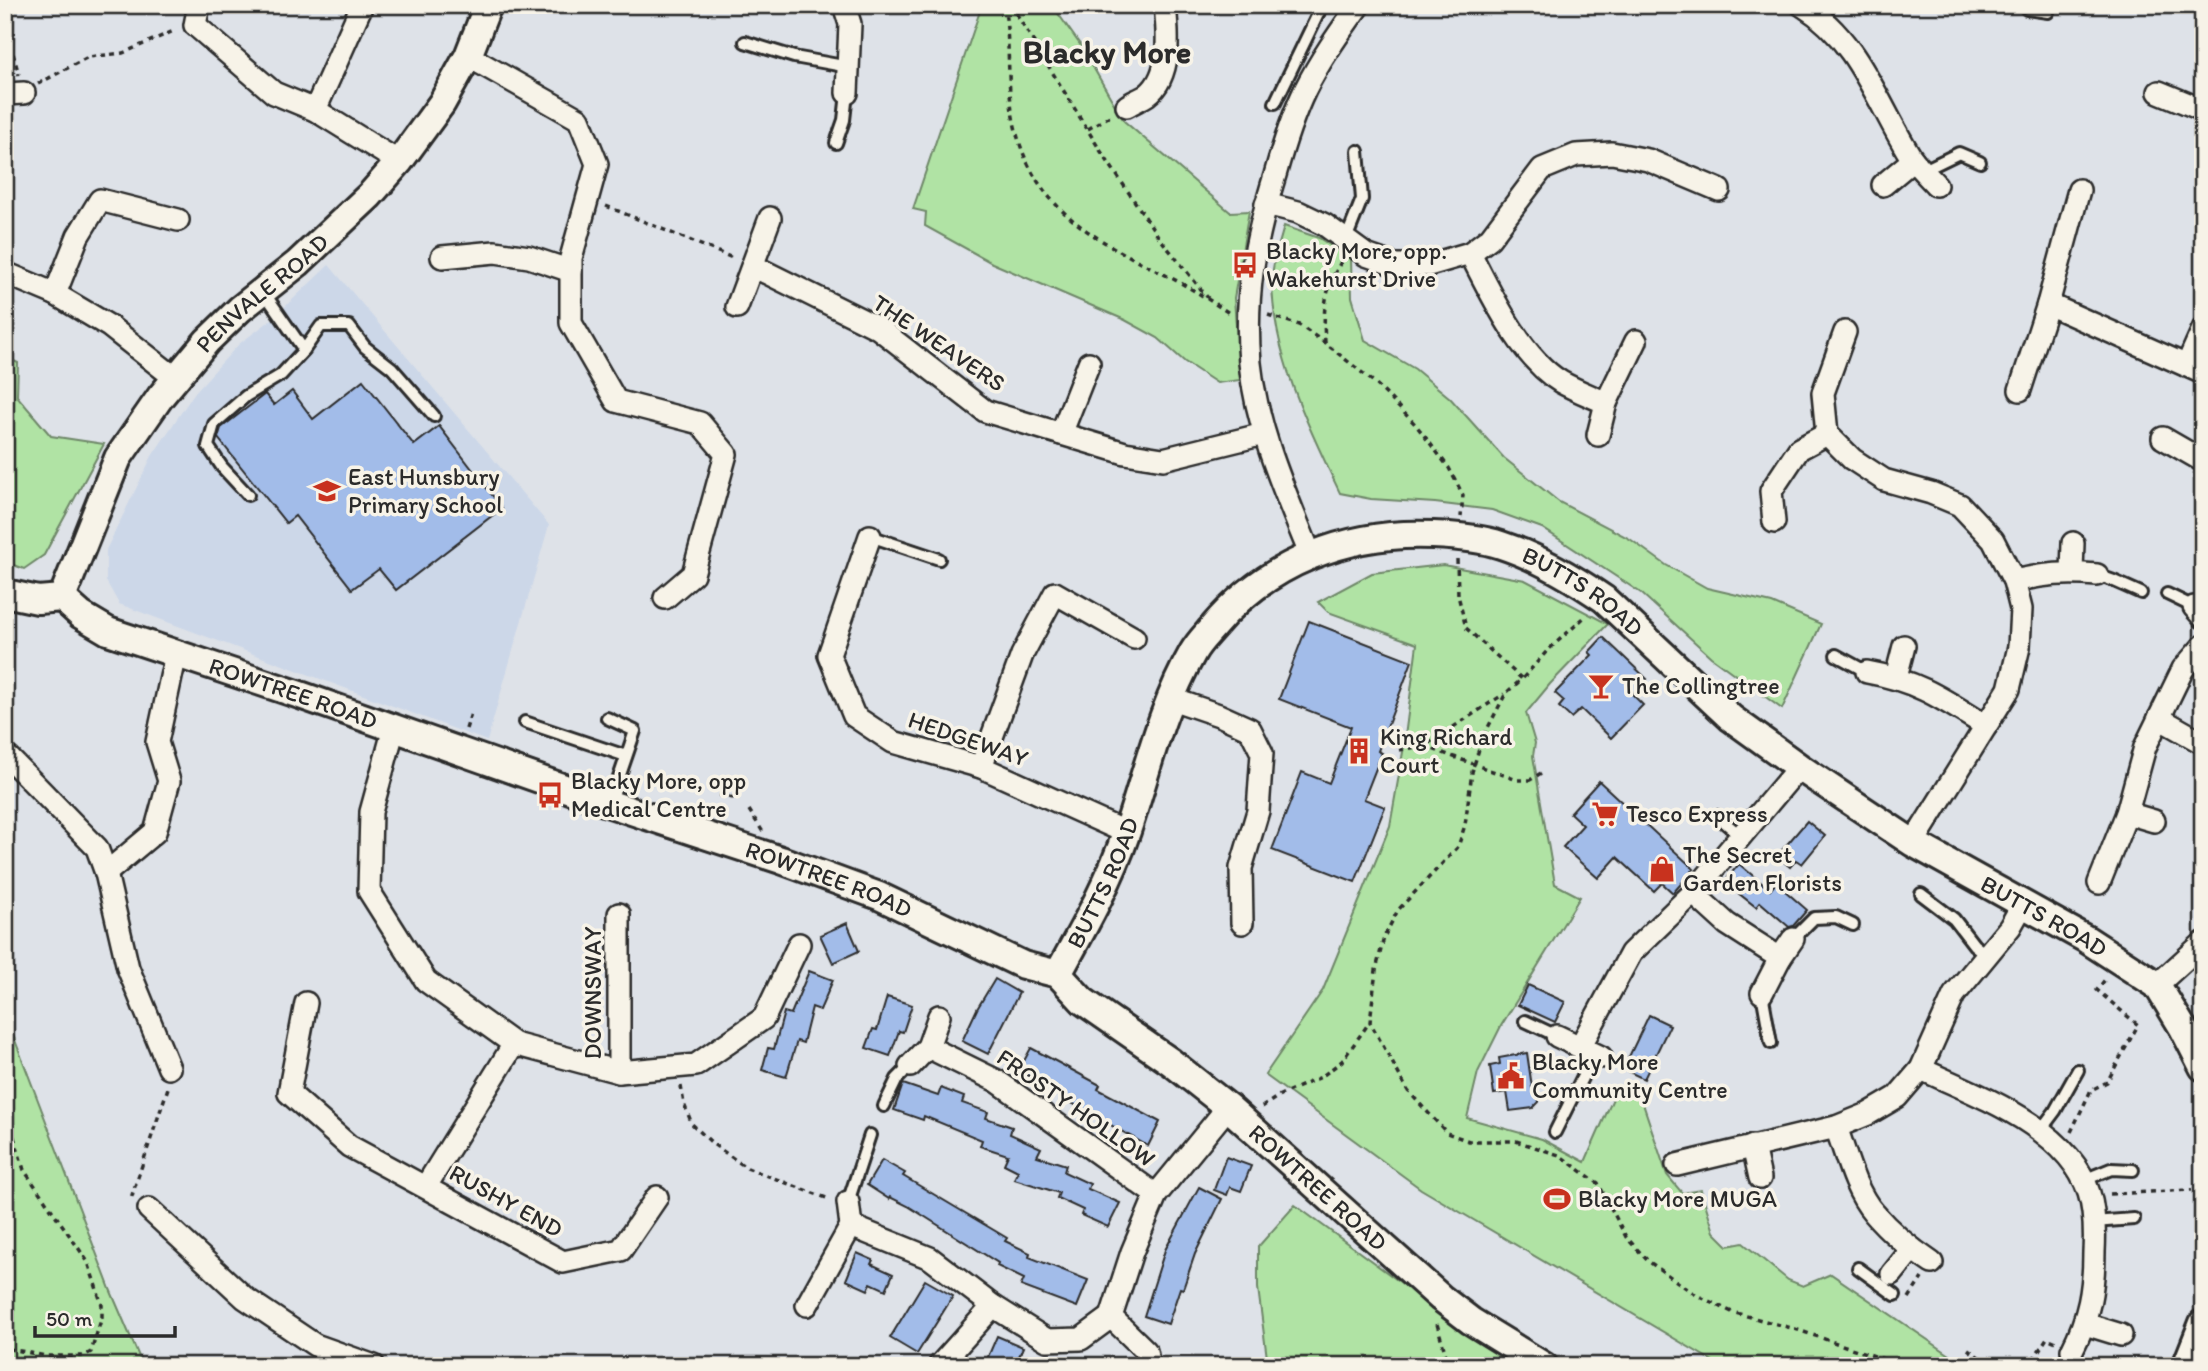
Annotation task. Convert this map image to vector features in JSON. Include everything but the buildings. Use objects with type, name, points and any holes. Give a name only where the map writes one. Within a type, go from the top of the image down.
[{"type":"street","points":[[315,110],[362,5]]},
{"type":"street","name":"PENVALE ROAD","points":[[62,598],[118,458],[174,378],[206,341],[298,263],[370,195],[399,162],[442,103],[468,56],[488,5]]},
{"type":"street","points":[[844,5],[850,24],[847,93]]},
{"type":"street","points":[[1127,106],[1148,94],[1160,79],[1166,53],[1165,5]]},
{"type":"street","points":[[1310,554],[1264,434],[1250,365],[1247,314],[1252,262],[1286,138],[1304,91],[1326,52],[1359,5]]},
{"type":"street","points":[[1802,5],[1829,12],[1863,68],[1887,116],[1925,172],[1883,185]]},
{"type":"street","points":[[197,15],[274,93],[315,110],[399,162]]},
{"type":"street","points":[[468,56],[579,119],[597,164],[571,258],[571,323],[616,401],[699,423],[726,454],[694,574],[665,598]]},
{"type":"street","points":[[2159,92],[2203,110]]},
{"type":"street","points":[[1266,204],[1298,212],[1325,225],[1366,255],[1395,265],[1429,265],[1470,253],[1496,231],[1542,169],[1576,155],[1612,153],[1648,160],[1719,190]]},
{"type":"street","points":[[2020,390],[2048,304],[2079,190]]},
{"type":"street","points":[[55,293],[78,236],[100,200],[178,220]]},
{"type":"street","points":[[737,307],[770,218]]},
{"type":"street","points":[[442,257],[495,252],[529,257],[571,271]]},
{"type":"street","points":[[1470,253],[1500,307],[1532,356],[1559,381],[1606,403]]},
{"type":"street","name":"THE WEAVERS","points":[[753,266],[877,328],[985,411],[1125,453],[1163,459],[1264,434]]},
{"type":"street","points":[[5,273],[55,293],[109,326],[174,378]]},
{"type":"street","points":[[2048,304],[2195,369],[2203,329]]},
{"type":"street","points":[[1845,332],[1822,393],[1827,434],[1852,460],[1884,480],[1931,493],[1959,505],[1993,540],[2014,581],[2021,609],[2019,647],[2009,689],[1913,842]]},
{"type":"street","points":[[1598,435],[1606,403],[1636,341]]},
{"type":"street","points":[[1061,434],[1089,363]]},
{"type":"street","points":[[1774,522],[1771,491],[1800,449],[1827,434]]},
{"type":"street","points":[[2163,438],[2203,461]]},
{"type":"street","name":"BUTTS ROAD","points":[[1058,974],[1104,887],[1127,833],[1169,698],[1194,649],[1226,611],[1261,582],[1310,554],[1356,540],[1405,534],[1460,536],[1500,544],[1543,562],[1604,599],[1731,718],[1799,767],[1913,842],[2086,939],[2157,985],[2203,1067]]},
{"type":"street","name":"HEDGEWAY","points":[[870,536],[829,655],[854,716],[893,742],[981,767],[1127,833]]},
{"type":"street","points":[[2072,572],[2073,543]]},
{"type":"street","points":[[2014,581],[2049,573],[2097,575]]},
{"type":"street","points":[[5,593],[38,600],[62,598]]},
{"type":"street","points":[[981,767],[1022,654],[1055,593],[1134,638]]},
{"type":"street","name":"ROWTREE ROAD","points":[[62,598],[81,615],[108,631],[781,860],[866,892],[1023,965],[1058,974],[1083,1001],[1171,1062],[1228,1107],[1441,1298],[1471,1321],[1544,1366]]},
{"type":"street","points":[[1896,677],[1904,646]]},
{"type":"street","points":[[2099,883],[2127,813],[2145,747],[2183,669],[2203,646]]},
{"type":"street","points":[[106,873],[155,832],[169,781],[157,742],[176,654]]},
{"type":"street","points":[[1867,672],[1896,677],[1923,687],[1986,726]]},
{"type":"street","points":[[1169,698],[1250,729],[1262,753],[1258,811],[1241,868],[1242,923]]},
{"type":"street","points":[[2159,718],[2203,743]]},
{"type":"street","name":"DOWNSWAY","points":[[394,728],[371,812],[369,891],[426,981],[514,1044],[619,1072],[696,1065],[764,1018],[799,944]]},
{"type":"street","points":[[9,758],[97,848],[106,873],[128,968],[169,1068]]},
{"type":"street","points":[[1558,1036],[1590,1050],[1631,953],[1693,893],[1799,767]]},
{"type":"street","points":[[2127,813],[2154,821]]},
{"type":"street","points":[[1693,893],[1727,924],[1780,958]]},
{"type":"street","points":[[1676,1165],[1836,1127],[1868,1114],[1897,1097],[1922,1069],[1954,995],[2010,927],[2023,904]]},
{"type":"street","name":"DOWNSWAY","points":[[619,914],[619,1072]]},
{"type":"street","points":[[1762,993],[1793,939]]},
{"type":"street","points":[[2157,985],[2203,943]]},
{"type":"street","name":"RUSHY END","points":[[306,1003],[289,1093],[349,1146],[564,1262],[621,1250],[657,1197]]},
{"type":"street","points":[[910,1066],[928,1047],[939,1016]]},
{"type":"street","name":"RUSHY END","points":[[426,1186],[514,1044]]},
{"type":"street","name":"FROSTY HOLLOW","points":[[928,1047],[997,1081],[1156,1195]]},
{"type":"street","points":[[1922,1069],[2022,1118],[2059,1147],[2087,1188],[2093,1222],[2094,1279],[2085,1324],[2066,1358]]},
{"type":"street","name":"FROSTY HOLLOW","points":[[1111,1317],[1132,1252],[1156,1195],[1228,1107]]},
{"type":"street","points":[[1836,1127],[1856,1182],[1872,1211],[1912,1249],[1933,1263]]},
{"type":"street","points":[[1753,1146],[1760,1178]]},
{"type":"street","points":[[807,1305],[851,1226],[848,1202]]},
{"type":"street","points":[[149,1209],[245,1297],[315,1345],[374,1366]]},
{"type":"street","points":[[851,1226],[930,1258],[993,1306],[1047,1340],[1082,1339],[1111,1317],[1146,1351],[1149,1366]]},
{"type":"street","points":[[1890,1285],[1912,1249]]},
{"type":"street","points":[[939,1366],[993,1306]]},
{"type":"street","points":[[2186,1366],[2203,1323]]},
{"type":"street","points":[[2085,1324],[2121,1335]]},
{"type":"lane","points":[[1275,103],[1319,12],[1315,5]]},
{"type":"lane","points":[[2023,5],[2027,9],[2048,12]]},
{"type":"lane","points":[[745,42],[794,58],[849,67]]},
{"type":"lane","points":[[836,143],[844,120],[847,93]]},
{"type":"lane","points":[[1348,244],[1362,199],[1358,152]]},
{"type":"lane","points":[[1925,172],[1959,153],[1980,162]]},
{"type":"lane","points":[[263,291],[304,350]]},
{"type":"lane","points":[[247,495],[222,467],[208,446],[214,424],[246,396],[281,375],[321,326],[349,326],[365,346],[392,368],[435,416]]},
{"type":"lane","points":[[870,536],[939,559]]},
{"type":"lane","points":[[2097,575],[2141,593]]},
{"type":"lane","points":[[2167,594],[2198,612]]},
{"type":"lane","points":[[1836,655],[1867,672]]},
{"type":"lane","points":[[607,718],[635,731],[610,804]]},
{"type":"lane","points":[[525,722],[626,756]]},
{"type":"lane","points":[[1717,816],[1742,837]]},
{"type":"lane","points":[[1921,894],[1954,919],[1974,946],[1987,956]]},
{"type":"lane","points":[[1793,939],[1814,918],[1836,917],[1853,925]]},
{"type":"lane","points":[[1762,993],[1772,1043]]},
{"type":"lane","points":[[1525,1021],[1558,1036]]},
{"type":"lane","points":[[1555,1132],[1589,1064],[1590,1050]]},
{"type":"lane","points":[[884,1107],[897,1079],[910,1066]]},
{"type":"lane","points":[[2040,1131],[2055,1111],[2078,1070]]},
{"type":"lane","points":[[848,1202],[870,1135]]},
{"type":"lane","points":[[2087,1188],[2111,1169],[2133,1170]]},
{"type":"lane","points":[[2093,1222],[2134,1219]]},
{"type":"lane","points":[[1858,1268],[1890,1285]]},
{"type":"path","points":[[1004,5],[1013,119],[1021,150],[1036,181],[1061,209],[1103,244],[1182,284],[1229,313]]},
{"type":"path","points":[[1012,5],[1088,130],[1158,236],[1212,302]]},
{"type":"path","points":[[5,25],[15,94],[88,58],[123,53],[184,27],[197,15]]},
{"type":"path","points":[[1088,130],[1127,106]]},
{"type":"path","points":[[587,199],[753,266]]},
{"type":"path","points":[[1325,343],[1326,292],[1348,244]]},
{"type":"path","points":[[1264,315],[1299,325],[1375,383],[1416,425],[1449,468],[1463,495],[1456,579],[1466,628],[1522,679]]},
{"type":"path","points":[[1399,750],[1424,746],[1506,693],[1604,599]]},
{"type":"path","points":[[1248,1125],[1259,1110],[1280,1095],[1321,1077],[1342,1061],[1370,1022],[1376,970],[1384,937],[1398,909],[1429,880],[1458,847],[1465,825],[1472,772],[1482,739],[1506,693]]},
{"type":"path","points":[[1424,746],[1517,780],[1530,780],[1541,773]]},
{"type":"path","points":[[719,795],[738,799]]},
{"type":"path","points":[[2059,1147],[2068,1138],[2091,1090],[2107,1082],[2137,1025],[2097,990],[2119,962]]},
{"type":"path","points":[[1370,1022],[1408,1091],[1447,1133],[1469,1141],[1516,1141],[1559,1154],[1598,1183],[1626,1237],[1648,1261],[1696,1295],[1732,1312],[1795,1329],[1904,1366]]},
{"type":"path","points":[[679,1066],[684,1104],[692,1124],[713,1144],[747,1168],[797,1185],[820,1197],[848,1202]]},
{"type":"path","points":[[149,1209],[132,1195],[169,1084],[169,1068]]},
{"type":"path","points":[[5,1108],[24,1170],[88,1262],[102,1305],[102,1317],[91,1352],[84,1356],[46,1356],[5,1348]]},
{"type":"path","points":[[2087,1188],[2192,1190]]},
{"type":"path","points":[[1903,1306],[1933,1263]]},
{"type":"path","points":[[1441,1298],[1434,1314],[1450,1366]]},
{"type":"path","points":[[2025,1366],[2034,1358],[2047,1338],[2066,1358]]},
{"type":"path","points":[[1969,1349],[1992,1366]]},
{"type":"shaded area","name":"East Hunsbury Primary School","points":[[329,265],[549,525],[487,741],[119,604],[106,581],[106,550],[152,456],[195,392],[239,344],[271,320]]},
{"type":"green space","points":[[982,5],[1052,5],[1081,46],[1124,121],[1230,212],[1249,211],[1234,298],[1240,380],[1217,383],[1185,362],[1158,338],[1125,320],[992,263],[925,226],[926,212],[913,209]]},
{"type":"green space","points":[[1284,226],[1319,238],[1351,259],[1352,297],[1365,340],[1415,369],[1450,398],[1504,458],[1559,502],[1630,539],[1666,565],[1707,588],[1772,603],[1821,624],[1782,709],[1711,657],[1641,593],[1542,528],[1492,510],[1371,499],[1340,493],[1304,416],[1278,334],[1272,273]]},
{"type":"green space","points":[[5,357],[18,363],[17,396],[51,436],[104,444],[44,555],[24,569],[5,562]]},
{"type":"green space","points":[[1443,565],[1525,580],[1608,624],[1526,713],[1535,743],[1533,756],[1555,884],[1580,897],[1501,1026],[1478,1072],[1467,1118],[1542,1139],[1585,1162],[1618,1087],[1636,1083],[1667,1175],[1682,1193],[1701,1190],[1714,1232],[1728,1246],[1743,1243],[1788,1280],[1803,1286],[1831,1274],[1966,1366],[1721,1366],[1421,1189],[1265,1075],[1323,990],[1390,826],[1417,644],[1328,612],[1318,602],[1372,573]]},
{"type":"green space","points":[[5,1014],[110,1289],[143,1366],[5,1366]]},
{"type":"green space","points":[[1295,1205],[1479,1340],[1527,1366],[1268,1366],[1258,1288],[1258,1247]]},
{"type":"place","name":"Blacky More, opp. Wakehurst Drive","points":[[1245,265]]},
{"type":"place","name":"East Hunsbury Primary School","points":[[327,491]]},
{"type":"place","name":"The Collingtree","points":[[1601,686]]},
{"type":"place","name":"King Richard Court","points":[[1359,751]]},
{"type":"place","name":"Blacky More, opp Medical Centre","points":[[550,795]]},
{"type":"place","name":"Tesco Express","points":[[1605,814]]},
{"type":"place","name":"The Secret Garden Florists","points":[[1662,869]]},
{"type":"place","name":"Blacky More Community Centre","points":[[1511,1076]]},
{"type":"place","name":"Blacky More MUGA","points":[[1557,1199]]},
{"type":"district","name":"Blacky More","points":[[1107,52]]}]
